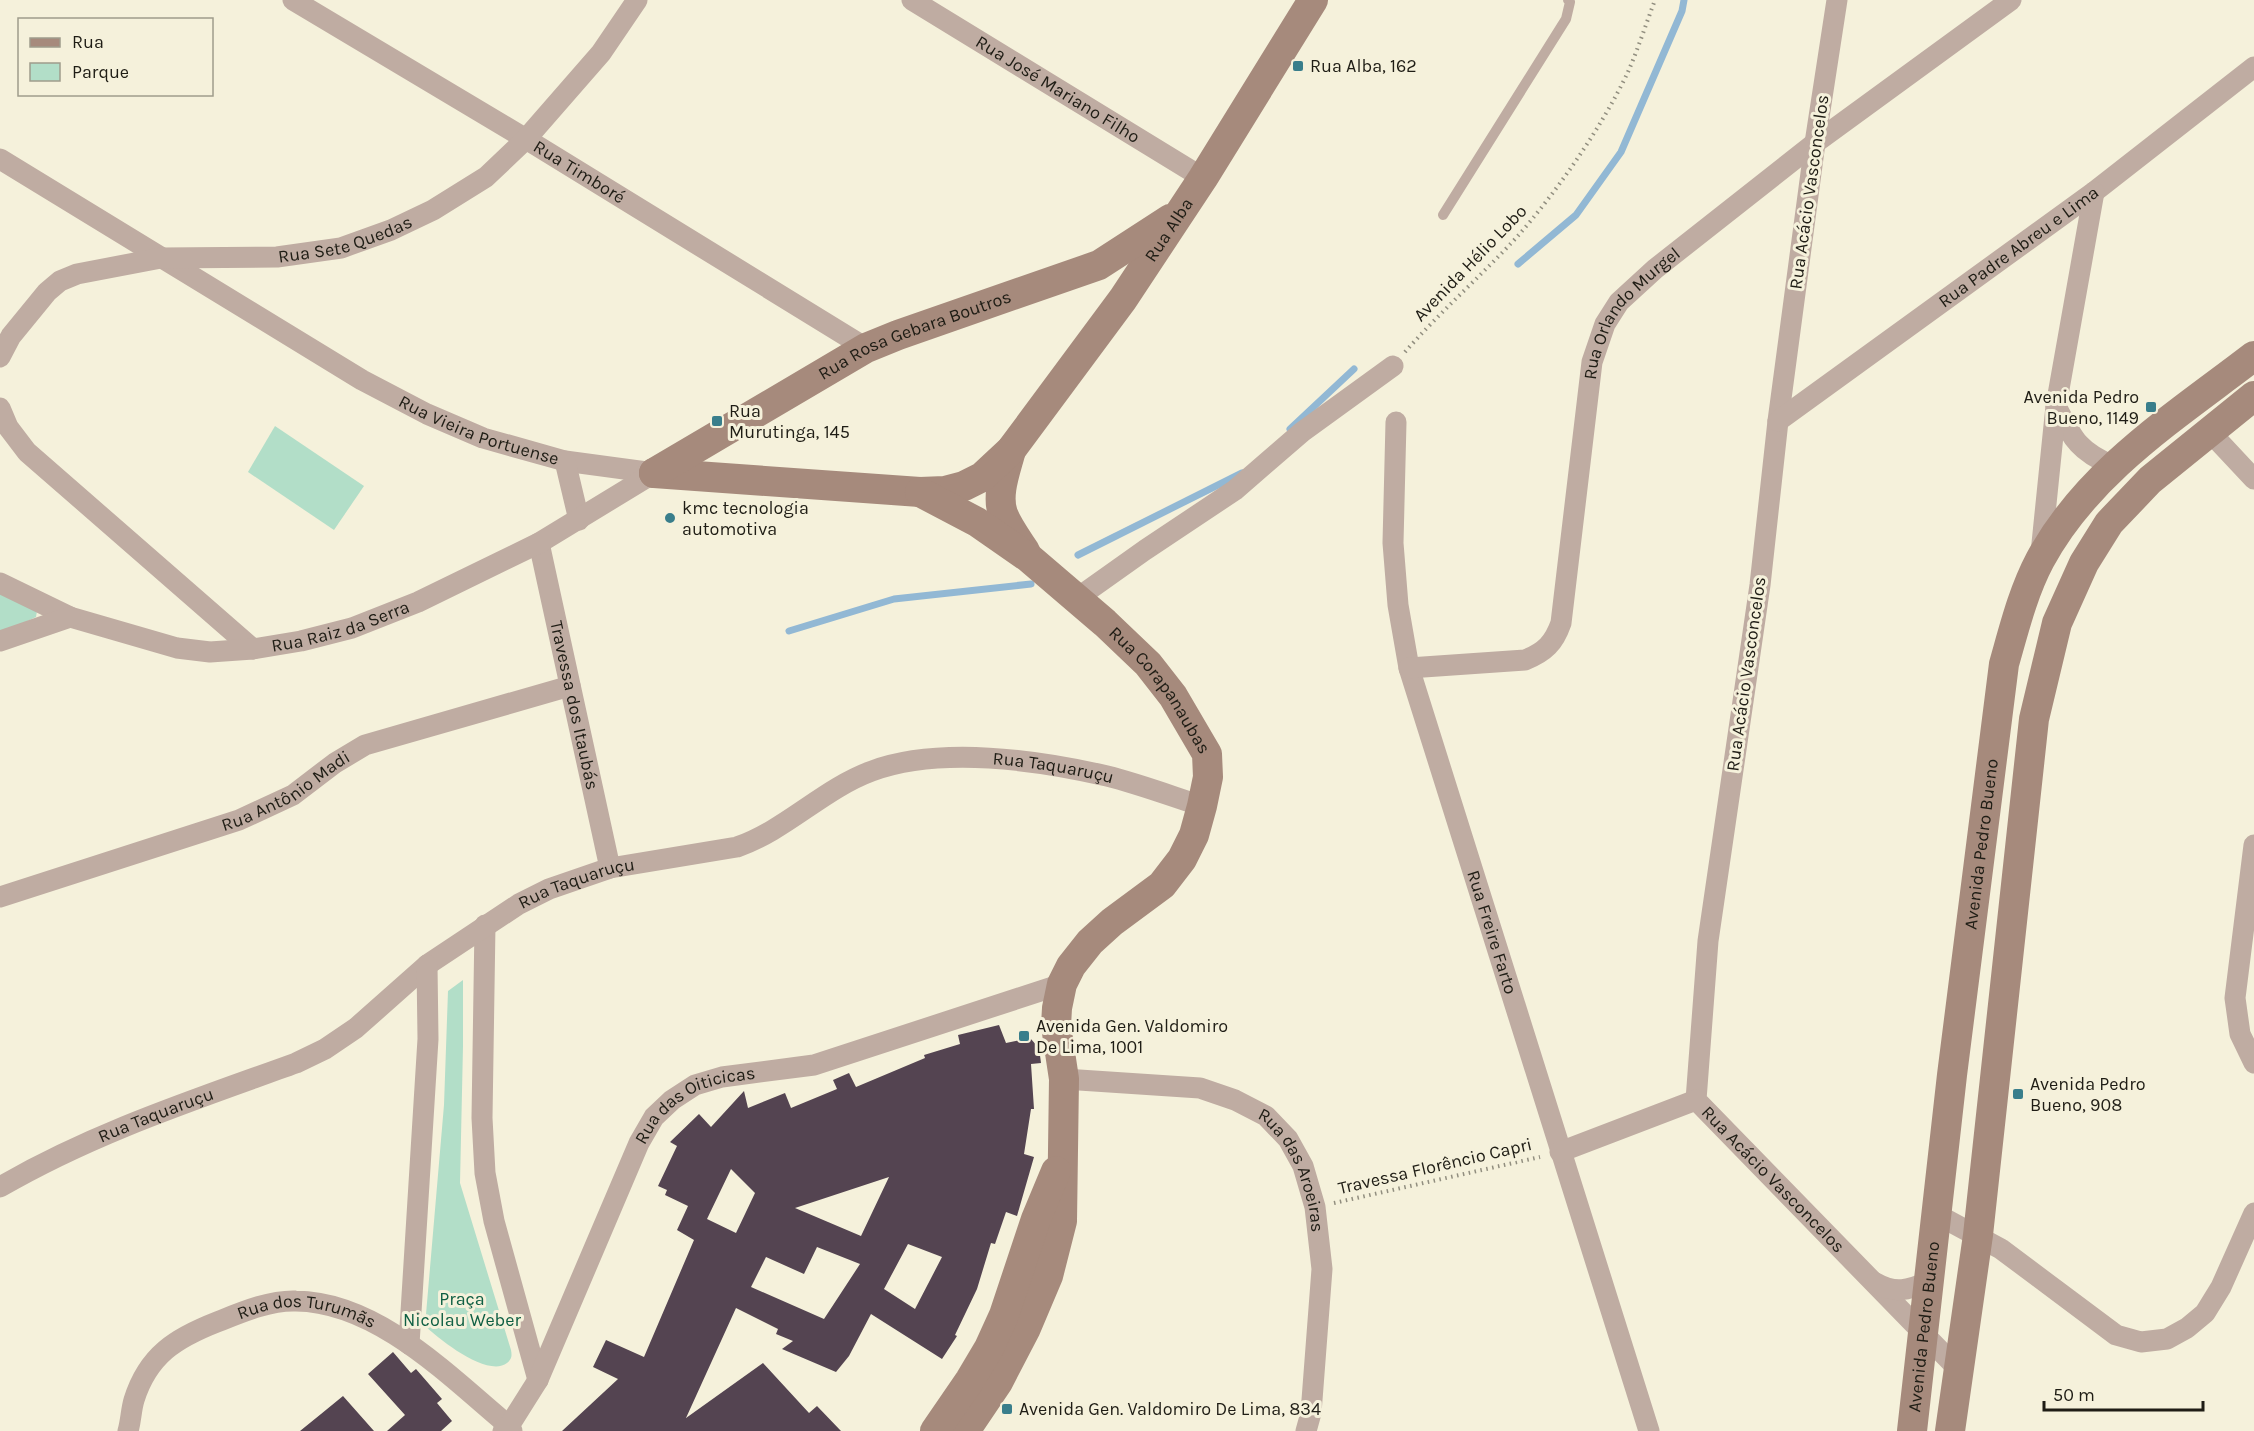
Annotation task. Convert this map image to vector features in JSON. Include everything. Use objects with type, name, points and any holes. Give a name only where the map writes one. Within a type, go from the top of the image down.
[{"type":"street","name":"Rua Timboré","points":[[292,0],[526,139],[866,348]]},
{"type":"street","name":"Rua Sete Quedas","points":[[0,357],[11,336],[47,292],[60,281],[77,274],[160,258],[277,257],[341,248],[391,230],[433,210],[486,177],[526,139],[601,52],[637,0]]},
{"type":"street","name":"Rua José Mariano Filho","points":[[912,0],[1203,178]]},
{"type":"street","name":"Rua Alba","points":[[1011,450],[1124,299],[1203,178],[1313,0]]},
{"type":"street","name":"Rua Acácio Vasconcelos","points":[[1836,0],[1778,421],[1760,585],[1708,941],[1696,1100],[1958,1369]]},
{"type":"street","name":"Rua Orlando Murgel","points":[[1409,668],[1525,660],[1550,647],[1561,623],[1592,362],[1605,324],[1619,302],[1655,269],[1815,143],[2011,0]]},
{"type":"street","name":"Rua Padre Abreu e Lima","points":[[1778,421],[2094,192],[2254,67]]},
{"type":"street","name":"Rua Vieira Portuense","points":[[0,159],[362,380],[427,414],[483,438],[565,461],[654,473],[920,492],[945,491],[964,486],[982,477],[1011,450]]},
{"type":"street","points":[[2040,561],[2056,406],[2094,192]]},
{"type":"street","name":"Rua Rosa Gebara Boutros","points":[[654,473],[866,348],[898,334],[1099,265],[1180,213]]},
{"type":"street","points":[[1099,265],[1110,268],[1116,274],[1124,299]]},
{"type":"street","name":"Avenida Pedro Bueno","points":[[1912,1431],[1964,974],[2004,664],[2019,611],[2040,561],[2068,516],[2113,466],[2254,356]]},
{"type":"street","points":[[1076,599],[1145,549],[1235,490],[1302,432],[1393,366]]},
{"type":"street","name":"Avenida Pedro Bueno","points":[[1950,1431],[1978,1235],[2034,719],[2057,623],[2084,563],[2109,523],[2150,480],[2254,396]]},
{"type":"street","points":[[2056,406],[2073,438],[2084,450],[2094,458],[2113,466]]},
{"type":"street","points":[[0,408],[8,427],[27,452],[253,650]]},
{"type":"street","name":"Rua Freire Farto","points":[[1395,422],[1393,543],[1398,605],[1409,668],[1649,1431]]},
{"type":"street","points":[[2209,431],[2254,479]]},
{"type":"street","points":[[698,446],[718,477]]},
{"type":"street","name":"Rua Corapanaubas","points":[[1011,450],[1001,504],[1009,527],[1029,558]]},
{"type":"street","points":[[565,461],[579,520]]},
{"type":"street","name":"Rua Raiz da Serra","points":[[0,583],[70,617],[177,648],[210,652],[253,650],[352,628],[418,602],[539,543],[654,473]]},
{"type":"street","name":"Rua Corapanaubas","points":[[920,492],[977,522],[1029,558],[1148,664],[1179,706],[1208,754],[1208,777],[1202,806],[1194,835],[1182,859],[1162,885],[1112,922],[1090,942],[1071,966],[1062,984]]},
{"type":"street","name":"Travessa dos Itaubás","points":[[539,543],[610,868]]},
{"type":"street","points":[[0,641],[70,617]]},
{"type":"street","name":"Rua Antônio Madi","points":[[0,897],[239,820],[293,795],[335,763],[365,745],[570,686]]},
{"type":"street","name":"Rua Taquaruçu","points":[[0,1187],[46,1160],[112,1130],[296,1063],[325,1049],[356,1028],[427,965],[519,904],[549,889],[610,868],[737,847],[753,841],[819,799],[872,771],[914,761],[962,758],[1031,762],[1108,777],[1202,806]]},
{"type":"street","points":[[2254,845],[2235,998],[2240,1034],[2254,1063]]},
{"type":"street","points":[[484,926],[482,1118],[485,1173],[494,1221],[538,1380]]},
{"type":"street","points":[[409,1344],[428,1039],[427,965]]},
{"type":"street","points":[[965,1431],[1007,1364],[1026,1328],[1048,1276],[1062,1221],[1064,1079],[1056,1026],[1062,984]]},
{"type":"street","name":"Rua das Oiticicas","points":[[508,1429],[538,1380],[639,1143],[654,1117],[672,1100],[695,1085],[722,1077],[814,1065],[1062,984]]},
{"type":"street","name":"Rua das Aroeiras","points":[[1064,1079],[1200,1088],[1235,1100],[1266,1116],[1288,1139],[1303,1166],[1315,1207],[1322,1269],[1311,1413],[1306,1431]]},
{"type":"street","points":[[1560,1152],[1696,1100]]},
{"type":"street","points":[[935,1431],[989,1348],[1004,1315],[1036,1219],[1064,1152]]},
{"type":"street","points":[[1936,1214],[1978,1235],[2033,1272],[2116,1335],[2140,1342],[2167,1340],[2205,1314],[2221,1287],[2254,1213]]},
{"type":"street","name":"Rua Acácio Vasconcelos","points":[[1870,1280],[1887,1289],[1903,1291],[1928,1282]]},
{"type":"street","name":"Rua dos Turumãs","points":[[129,1431],[134,1401],[145,1374],[160,1353],[181,1338],[242,1312],[296,1301],[340,1307],[372,1322],[409,1344],[508,1429]]},
{"type":"lane","points":[[1443,215],[1566,20],[1570,2],[1568,0]]},
{"type":"path","name":"Avenida Hélio Lobo","points":[[1393,366],[1437,316],[1515,238],[1542,207],[1598,127],[1628,72],[1655,0]]},
{"type":"path","name":"Travessa Florêncio Capri","points":[[1315,1207],[1560,1152]]},
{"type":"green space","points":[[275,426],[364,486],[334,530],[248,472]]},
{"type":"green space","points":[[0,591],[37,611],[36,617],[0,634]]},
{"type":"green space","name":"Praça Nicolau Weber","points":[[463,980],[460,1183],[511,1350],[510,1360],[499,1366],[488,1366],[464,1355],[425,1326],[444,1105],[448,991]]},
{"type":"building","points":[[999,1025],[1006,1043],[1030,1038],[1039,1048],[1041,1063],[1031,1064],[1034,1109],[1031,1109],[1024,1154],[1034,1157],[1017,1216],[1006,1212],[995,1244],[991,1243],[977,1289],[955,1335],[957,1336],[942,1359],[871,1314],[849,1356],[836,1372],[782,1349],[793,1341],[776,1334],[778,1329],[736,1308],[686,1418],[763,1363],[809,1413],[817,1406],[841,1431],[562,1431],[618,1379],[593,1367],[606,1340],[644,1357],[694,1240],[677,1230],[688,1206],[665,1195],[667,1190],[658,1186],[677,1146],[670,1142],[699,1114],[711,1127],[744,1091],[748,1108],[785,1093],[791,1108],[837,1089],[833,1080],[849,1073],[856,1087],[925,1058],[924,1055],[960,1044],[958,1035]],"holes":[[[731,1169],[755,1193],[736,1233],[707,1219]],[[889,1177],[861,1236],[795,1208]],[[908,1244],[942,1257],[915,1309],[884,1289]],[[817,1247],[860,1264],[824,1319],[751,1287],[766,1257],[804,1274]]]},
{"type":"building","points":[[393,1352],[411,1373],[416,1369],[442,1399],[437,1403],[452,1421],[441,1431],[387,1431],[405,1415],[368,1374]]},
{"type":"building","points":[[343,1396],[374,1431],[300,1431],[321,1414]]},
{"type":"waterway","points":[[1518,264],[1576,215],[1621,152],[1682,11],[1684,0]]},
{"type":"waterway","points":[[1290,429],[1354,369]]},
{"type":"waterway","points":[[1078,555],[1242,473]]},
{"type":"waterway","points":[[789,631],[894,599],[1031,584]]},
{"type":"place","name":"Rua Alba, 162","points":[[1298,66]]},
{"type":"place","name":"Avenida Pedro Bueno, 1149","points":[[2151,407]]},
{"type":"place","name":"Rua Murutinga, 145","points":[[717,421]]},
{"type":"place","name":"kmc tecnologia automotiva","points":[[670,518]]},
{"type":"place","name":"Avenida Gen. Valdomiro De Lima, 1001","points":[[1024,1036]]},
{"type":"place","name":"Avenida Pedro Bueno, 908","points":[[2018,1094]]},
{"type":"place","name":"Avenida Gen. Valdomiro De Lima, 834","points":[[1007,1409]]}]
